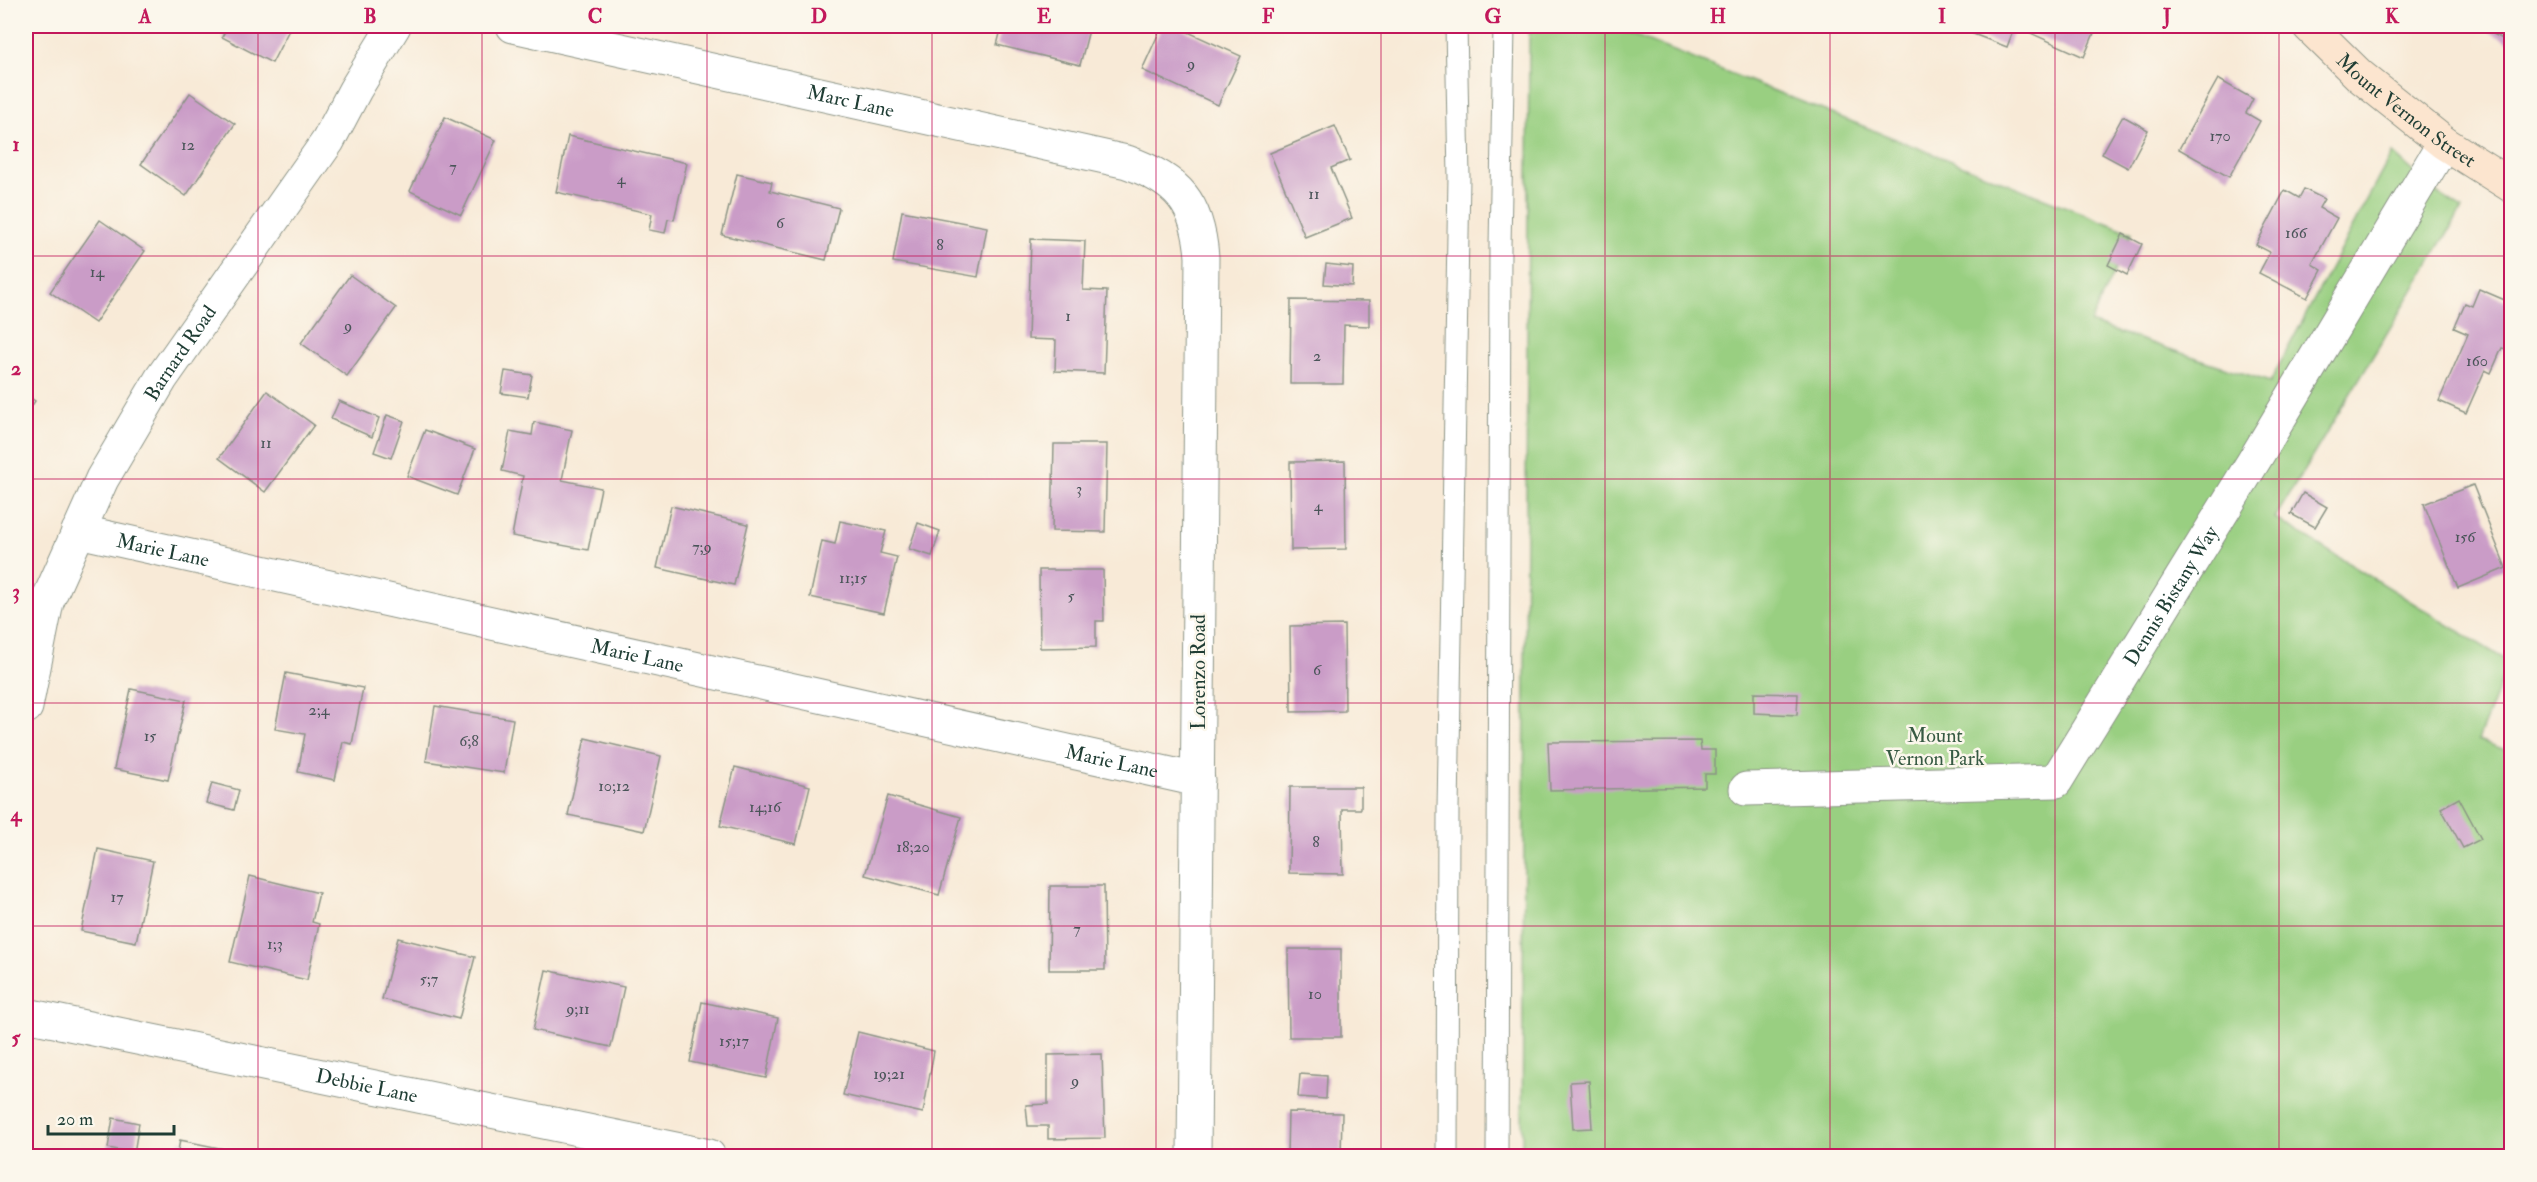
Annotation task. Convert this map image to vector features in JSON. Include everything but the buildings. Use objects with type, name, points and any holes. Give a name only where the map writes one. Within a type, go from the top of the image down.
[{"type":"main road","name":"Mount Vernon Street","points":[[2308,26],[2360,76],[2444,143],[2511,186]]},
{"type":"street","name":"Barnard Road","points":[[26,707],[47,602],[102,479],[161,380],[328,141],[355,90],[394,26]]},
{"type":"street","name":"Marc Lane","points":[[513,26],[1127,162],[1166,179],[1181,192]]},
{"type":"street","name":"Dennis Bistany Way","points":[[1746,789],[2055,781],[2255,459],[2444,143]]},
{"type":"street","name":"Lorenzo Road","points":[[1181,192],[1193,212],[1200,233],[1202,257],[1194,1156]]},
{"type":"street","name":"Marie Lane","points":[[78,531],[1197,780]]},
{"type":"street","name":"Debbie Lane","points":[[26,1015],[709,1156]]},
{"type":"lane","points":[[1447,1156],[1448,809],[1459,177],[1456,26]]},
{"type":"lane","points":[[1497,1156],[1500,258],[1504,26]]},
{"type":"green space","name":"Mount Vernon Park","points":[[1557,26],[1611,26],[2132,233],[2090,323],[2270,382],[2392,153],[2432,189],[2462,209],[2275,518],[2509,662],[2478,740],[2511,752],[2511,1156],[1522,1156],[1529,33]]}]
